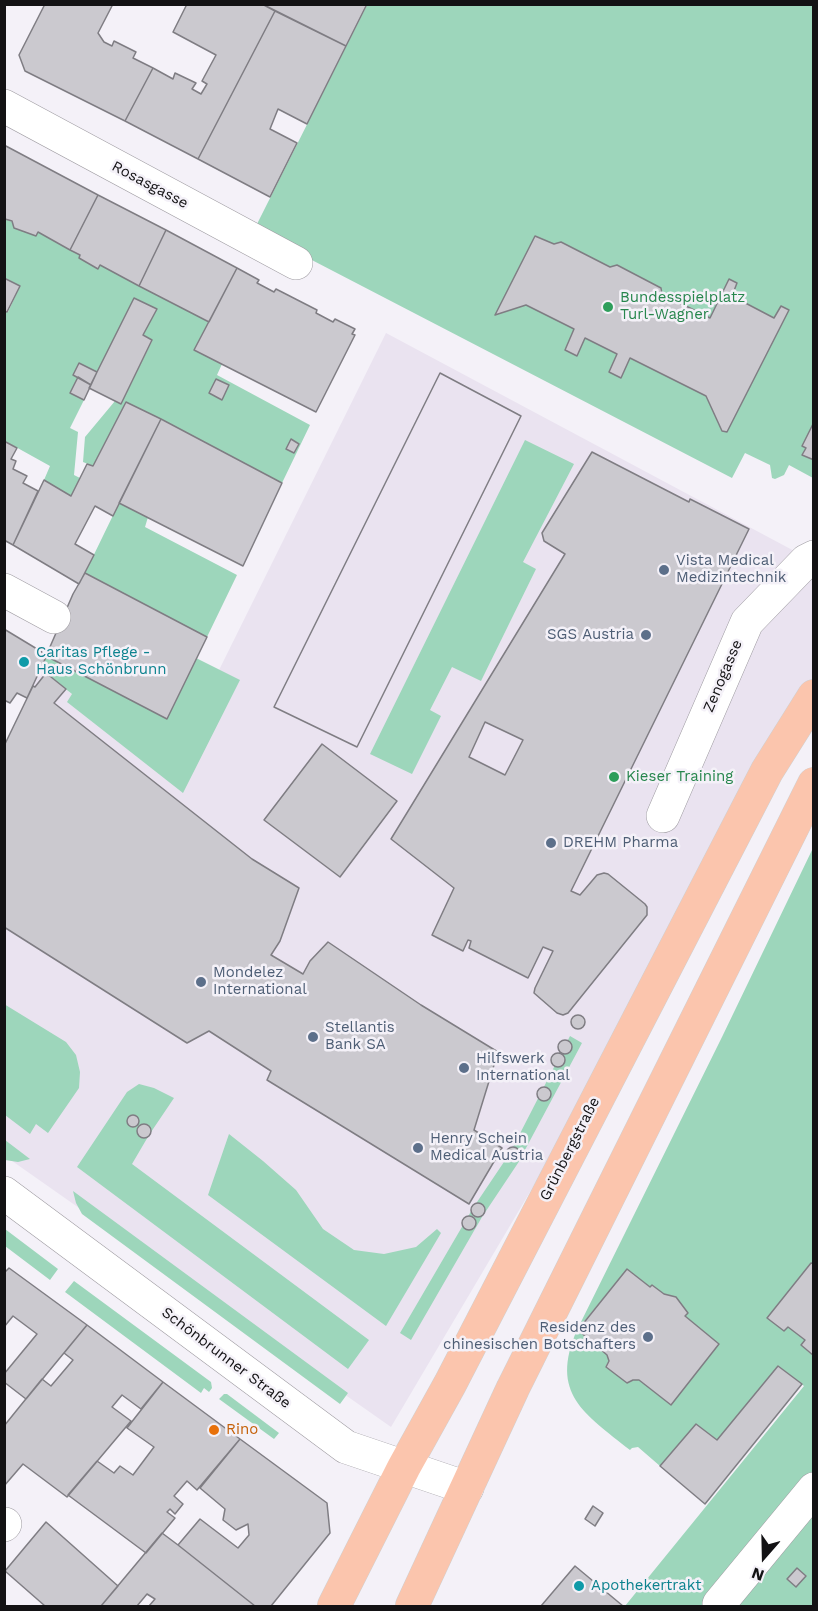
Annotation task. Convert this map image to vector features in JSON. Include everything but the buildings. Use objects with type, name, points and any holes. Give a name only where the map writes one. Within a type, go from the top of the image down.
[{"type":"main road","name":"Grünbergstraße","points":[[334,1606],[404,1467],[450,1384],[767,771],[813,696]]},
{"type":"main road","points":[[412,1606],[513,1388],[813,784]]},
{"type":"street","name":"Rosasgasse","points":[[4,106],[296,263]]},
{"type":"street","name":"Zenogasse","points":[[663,816],[747,622],[806,561],[813,557]]},
{"type":"street","points":[[4,590],[54,617]]},
{"type":"street","name":"Schönbrunner Straße","points":[[4,1193],[346,1447],[467,1488]]},
{"type":"street","points":[[719,1604],[813,1489]]},
{"type":"shaded area","points":[[386,333],[813,561],[813,713],[391,1427],[5,1156],[5,747],[40,669],[169,771]]},
{"type":"green space","name":"Bundesspielplatz Turl-Wagner","points":[[367,5],[813,5],[814,422],[803,445],[806,448],[802,455],[813,460],[813,478],[789,465],[784,475],[772,478],[770,465],[745,453],[732,478],[254,230]]},
{"type":"green space","points":[[5,219],[38,232],[80,255],[79,258],[98,269],[100,265],[209,322],[195,350],[222,364],[217,375],[310,425],[282,483],[126,402],[93,466],[83,462],[85,437],[115,401],[121,404],[152,341],[143,335],[157,309],[134,298],[97,372],[79,363],[73,375],[78,377],[70,393],[84,400],[70,428],[78,432],[74,475],[80,478],[71,496],[44,480],[50,466],[5,441],[5,311],[8,312],[20,286],[5,278]]},
{"type":"green space","points":[[525,440],[574,464],[523,562],[536,569],[481,681],[452,667],[430,710],[441,716],[412,774],[370,754]]},
{"type":"green space","points":[[119,503],[148,517],[145,527],[237,575],[207,637],[85,573]]},
{"type":"green space","points":[[46,656],[196,658],[240,680],[183,793],[67,702],[72,694],[40,669]]},
{"type":"green space","points":[[813,848],[813,1264],[811,1263],[768,1317],[784,1331],[788,1327],[805,1340],[801,1345],[813,1356],[813,1606],[625,1606],[804,1386],[778,1366],[717,1440],[696,1424],[660,1466],[638,1447],[630,1450],[599,1425],[576,1400],[570,1387],[567,1371],[569,1352],[577,1330]],"holes":[[[627,1269],[650,1287],[652,1285],[664,1294],[676,1297],[685,1316],[719,1344],[671,1404],[639,1380],[633,1380],[606,1366],[609,1361],[607,1355],[578,1329]]]},
{"type":"green space","points":[[4,1004],[66,1042],[76,1055],[80,1072],[79,1088],[48,1133],[36,1124],[30,1134],[5,1115]]},
{"type":"green space","points":[[570,1036],[582,1043],[518,1163],[482,1217],[411,1340],[400,1333],[473,1208],[510,1153]]},
{"type":"green space","points":[[139,1084],[154,1088],[174,1098],[132,1164],[369,1340],[348,1369],[77,1167],[127,1092]]},
{"type":"green space","points":[[229,1134],[296,1190],[323,1229],[354,1250],[384,1254],[416,1247],[437,1229],[441,1233],[386,1326],[208,1195]]},
{"type":"green space","points":[[5,1140],[30,1159],[18,1162],[5,1160]]},
{"type":"green space","points":[[73,1191],[348,1393],[340,1404],[82,1214]]},
{"type":"green space","points":[[5,1229],[58,1269],[50,1280],[5,1246]]},
{"type":"green space","points":[[74,1281],[211,1382],[212,1388],[209,1392],[204,1388],[201,1393],[65,1292]]},
{"type":"green space","points":[[224,1394],[279,1433],[274,1439],[219,1399]]},
{"type":"place","name":"Bundesspielplatz Turl-Wagner","points":[[608,307]]},
{"type":"place","name":"Vista Medical Medizintechnik","points":[[664,570]]},
{"type":"place","name":"SGS Austria","points":[[646,635]]},
{"type":"place","name":"Caritas Pflege - Haus Schönbrunn","points":[[24,662]]},
{"type":"place","name":"Kieser Training","points":[[614,777]]},
{"type":"place","name":"DREHM Pharma","points":[[551,843]]},
{"type":"place","name":"Mondelez International","points":[[201,982]]},
{"type":"place","name":"Stellantis Bank SA","points":[[313,1037]]},
{"type":"place","name":"Hilfswerk International","points":[[464,1068]]},
{"type":"place","name":"Henry Schein Medical Austria","points":[[418,1148]]},
{"type":"place","name":"Residenz des chinesischen Botschafters","points":[[648,1337]]},
{"type":"place","name":"Rino","points":[[214,1430]]},
{"type":"place","name":"Apothekertrakt","points":[[579,1586]]}]
